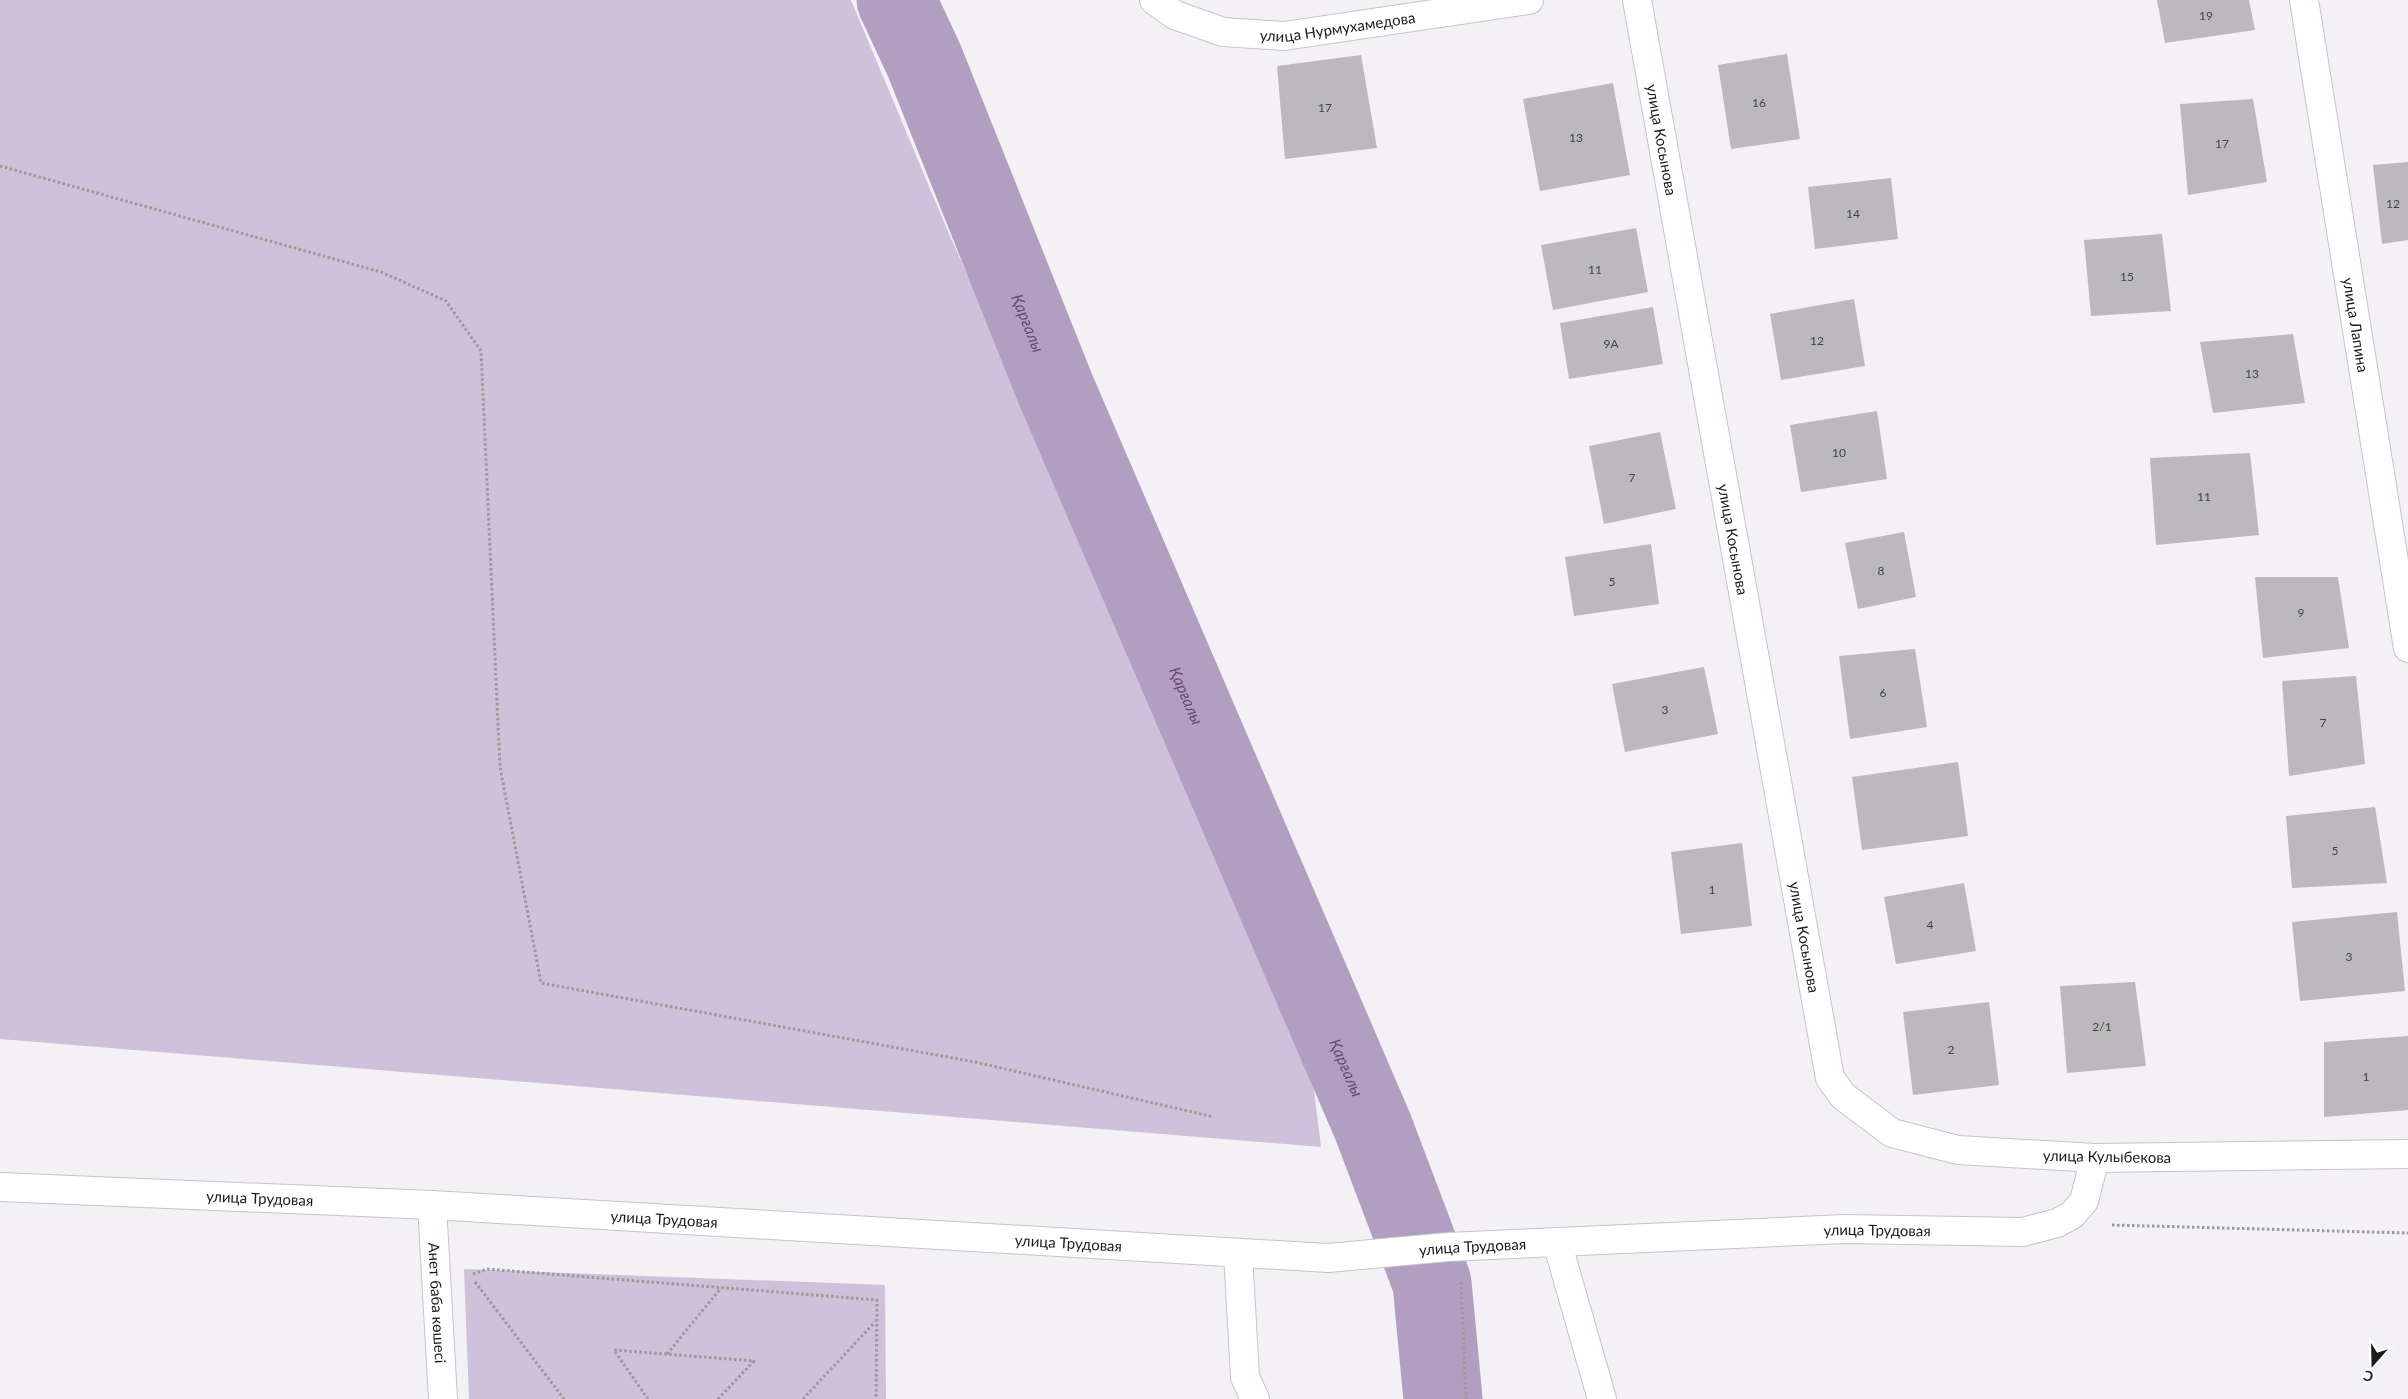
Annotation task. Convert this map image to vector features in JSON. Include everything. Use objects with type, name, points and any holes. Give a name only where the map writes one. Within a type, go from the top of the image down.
[{"type":"street","name":"улица Нурмухамедова","points":[[1154,0],[1175,15],[1223,32],[1284,36],[1530,0]]},
{"type":"street","name":"улица Косынова","points":[[1637,0],[1830,1078]]},
{"type":"street","name":"улица Лапина","points":[[2304,0],[2408,648]]},
{"type":"street","name":"улица Кулыбекова","points":[[1830,1078],[1844,1096],[1892,1134],[1958,1150],[2095,1158],[2408,1154]]},
{"type":"street","name":"улица Трудовая","points":[[0,1187],[432,1205],[1328,1258],[1455,1247],[1844,1229],[2023,1232],[2057,1223],[2072,1215],[2084,1201],[2095,1158]]},
{"type":"street","name":"Анет баба көшесі","points":[[432,1205],[443,1399]]},
{"type":"street","points":[[1557,1242],[1602,1399]]},
{"type":"street","points":[[1238,1253],[1245,1377],[1255,1399]]},
{"type":"path","points":[[0,166],[381,272],[446,301],[481,351],[500,767],[541,983],[975,1062],[1214,1117]]},
{"type":"path","points":[[2057,1223],[2408,1233]]},
{"type":"path","points":[[1455,1247],[1460,1288],[1466,1399]]},
{"type":"path","points":[[564,1399],[470,1275],[487,1269],[877,1300],[875,1322],[876,1399]]},
{"type":"path","points":[[667,1354],[721,1287]]},
{"type":"path","points":[[803,1399],[875,1322]]},
{"type":"path","points":[[648,1399],[614,1350],[754,1360],[718,1399]]},
{"type":"shaded area","points":[[0,0],[851,0],[949,234],[1289,986],[1312,1074],[1321,1147],[0,1039]]},
{"type":"shaded area","points":[[464,1269],[885,1285],[886,1399],[469,1399]]},
{"type":"building","points":[[2157,0],[2249,0],[2255,30],[2165,43]]},
{"type":"building","points":[[1787,54],[1800,139],[1731,149],[1718,65]]},
{"type":"building","points":[[1361,55],[1377,148],[1285,159],[1277,66]]},
{"type":"building","points":[[1613,83],[1630,175],[1540,191],[1523,99]]},
{"type":"building","points":[[2253,99],[2267,182],[2188,195],[2180,104]]},
{"type":"building","points":[[2408,162],[2408,240],[2382,244],[2373,165]]},
{"type":"building","points":[[1891,178],[1898,239],[1815,249],[1808,187]]},
{"type":"building","points":[[1636,228],[1648,292],[1553,310],[1541,245]]},
{"type":"building","points":[[2162,234],[2171,311],[2091,316],[2084,240]]},
{"type":"building","points":[[1854,299],[1865,366],[1781,380],[1770,314]]},
{"type":"building","points":[[1653,307],[1663,364],[1569,379],[1560,323]]},
{"type":"building","points":[[2293,334],[2305,403],[2213,413],[2200,342]]},
{"type":"building","points":[[1877,411],[1887,479],[1801,492],[1790,425]]},
{"type":"building","points":[[1660,432],[1676,509],[1604,524],[1589,446]]},
{"type":"building","points":[[2250,453],[2259,535],[2156,545],[2150,458]]},
{"type":"building","points":[[1904,532],[1916,597],[1858,609],[1845,543]]},
{"type":"building","points":[[1651,544],[1659,604],[1574,616],[1565,557]]},
{"type":"building","points":[[2255,577],[2338,577],[2349,648],[2263,658]]},
{"type":"building","points":[[1915,649],[1927,727],[1850,739],[1839,656]]},
{"type":"building","points":[[1704,667],[1718,734],[1625,752],[1612,684]]},
{"type":"building","points":[[2356,676],[2365,764],[2289,776],[2282,681]]},
{"type":"building","points":[[1958,762],[1968,836],[1862,850],[1852,777]]},
{"type":"building","points":[[2375,807],[2387,883],[2292,888],[2286,816]]},
{"type":"building","points":[[1742,843],[1752,926],[1681,934],[1671,852]]},
{"type":"building","points":[[1964,883],[1976,951],[1896,964],[1884,897]]},
{"type":"building","points":[[2397,912],[2405,991],[2300,1001],[2292,922]]},
{"type":"building","points":[[2135,982],[2146,1066],[2067,1073],[2060,986]]},
{"type":"building","points":[[1989,1002],[1999,1085],[1913,1095],[1903,1012]]},
{"type":"building","points":[[2408,1036],[2408,1110],[2324,1117],[2324,1042]]},
{"type":"waterway","name":"Қарғалы","points":[[896,0],[924,60],[1055,388],[1373,1127],[1432,1283],[1443,1399]]}]
